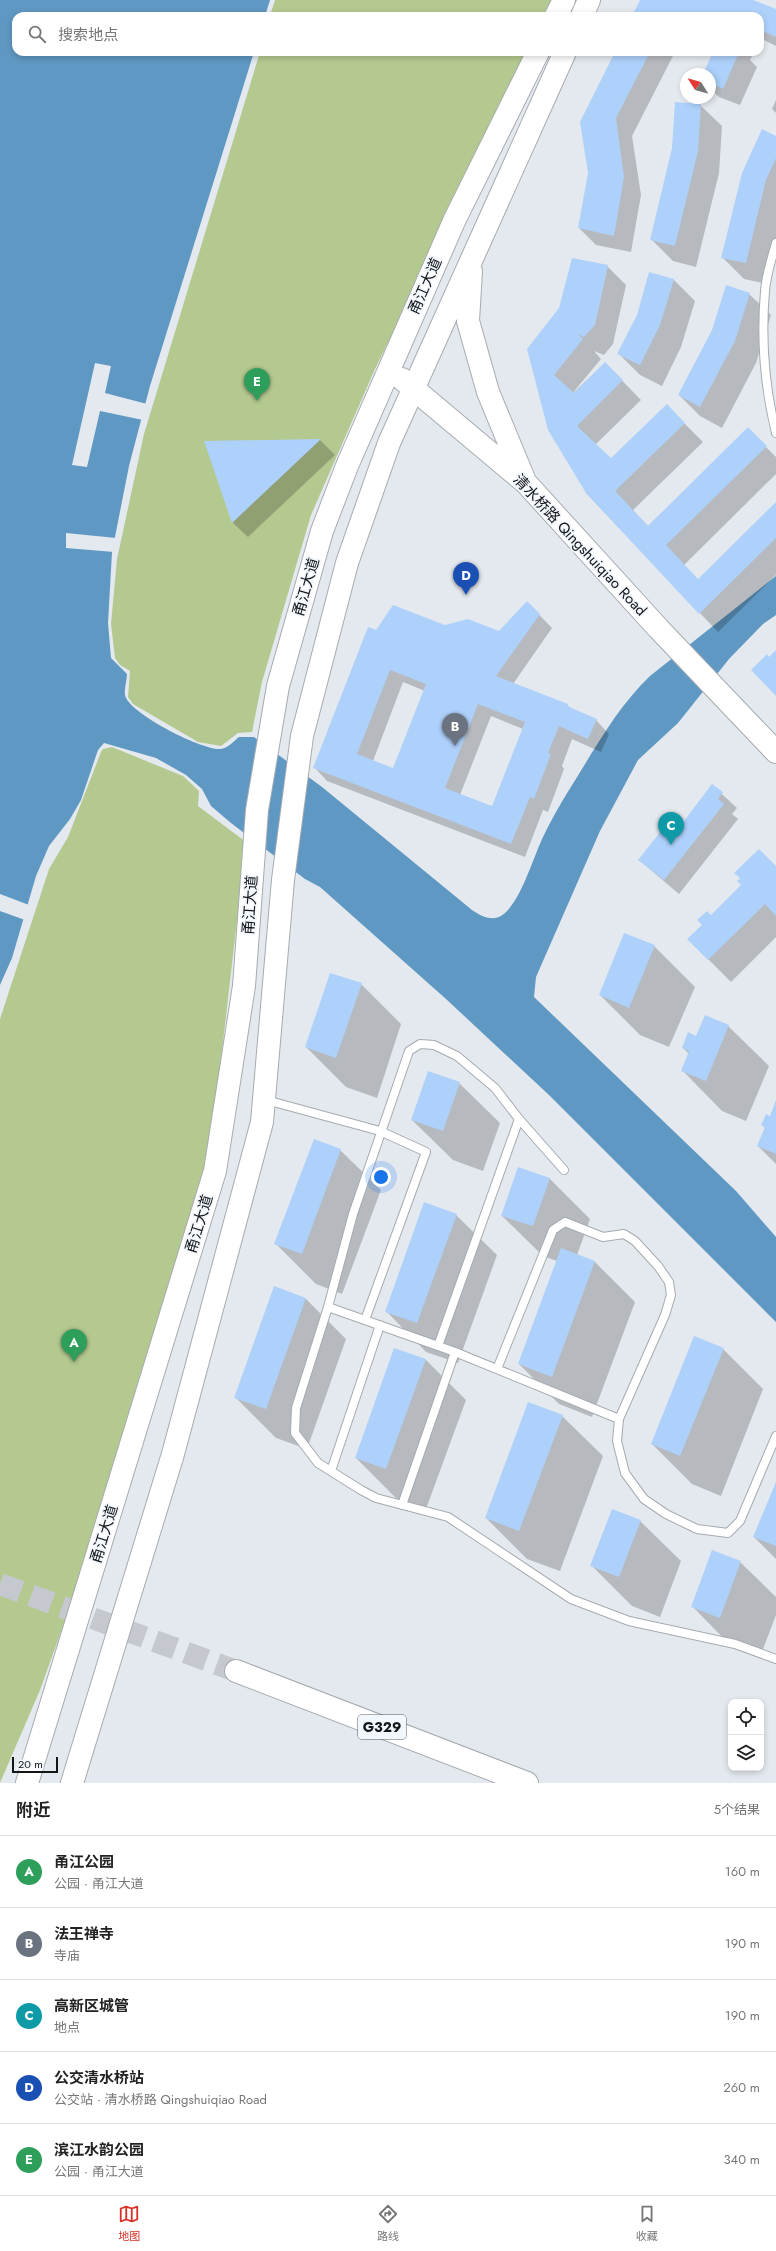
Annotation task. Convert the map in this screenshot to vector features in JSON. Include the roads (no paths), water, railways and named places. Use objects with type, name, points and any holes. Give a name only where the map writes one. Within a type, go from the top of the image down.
[{"type":"main road","points":[[558,12],[564,0]]},
{"type":"main road","points":[[584,12],[589,0]]},
{"type":"main road","name":"甬江大道","points":[[27,1783],[215,1171],[244,986],[257,810],[278,686],[322,530],[346,466],[455,219],[536,56]]},
{"type":"main road","name":"甬江大道","points":[[72,1783],[173,1454],[262,1122],[283,880],[302,736],[347,562],[388,443],[563,56]]},
{"type":"main road","points":[[472,257],[468,321],[488,392],[526,483]]},
{"type":"main road","name":"清水桥路 Qingshuiqiao Road","points":[[390,368],[526,483],[658,628],[776,752]]},
{"type":"main road","name":"G329","points":[[236,1671],[527,1783]]},
{"type":"lane","points":[[776,243],[765,290],[765,368],[770,407],[776,433]]},
{"type":"lane","points":[[564,1170],[519,1119],[495,1088],[457,1056],[434,1045],[420,1044],[408,1051],[353,1214],[328,1307],[296,1408],[295,1433],[318,1463],[331,1471],[376,1498],[448,1517],[571,1600],[629,1622],[735,1644],[776,1659]]},
{"type":"lane","points":[[263,1100],[380,1131],[426,1152],[365,1320]]},
{"type":"lane","points":[[438,1346],[519,1119]]},
{"type":"lane","points":[[497,1368],[553,1230],[566,1222],[603,1237],[624,1234],[635,1241],[658,1266],[669,1282],[671,1295],[664,1315],[619,1419],[617,1441],[625,1473],[644,1499],[666,1514],[697,1529],[728,1533],[740,1521],[776,1436]]},
{"type":"lane","points":[[328,1307],[497,1368],[619,1419]]},
{"type":"lane","points":[[331,1471],[380,1325]]},
{"type":"lane","points":[[402,1505],[455,1352]]},
{"type":"water","points":[[0,0],[270,0],[266,12],[12,12],[12,56],[253,56],[150,386],[129,466],[112,552],[108,623],[111,658],[127,674],[125,695],[129,703],[152,721],[167,730],[199,744],[221,749],[228,746],[239,737],[254,737],[322,787],[472,910],[484,917],[497,918],[505,913],[517,897],[544,835],[557,810],[605,732],[630,697],[650,676],[776,576],[776,615],[763,624],[729,659],[678,723],[638,760],[600,831],[536,977],[534,997],[736,1191],[776,1237],[776,1322],[549,1095],[446,999],[320,887],[305,879],[211,806],[202,789],[186,775],[156,758],[104,743],[98,750],[81,800],[70,819],[49,846],[36,876],[12,958],[0,985]]},
{"type":"tunnel","points":[[0,1584],[236,1671]]},
{"type":"place","name":"滨江水韵公园","points":[[257,401]]},
{"type":"place","name":"公交清水桥站","points":[[466,595]]},
{"type":"place","name":"法王禅寺","points":[[455,746]]},
{"type":"place","name":"高新区城管","points":[[671,845]]},
{"type":"place","name":"甬江公园","points":[[74,1362]]}]
